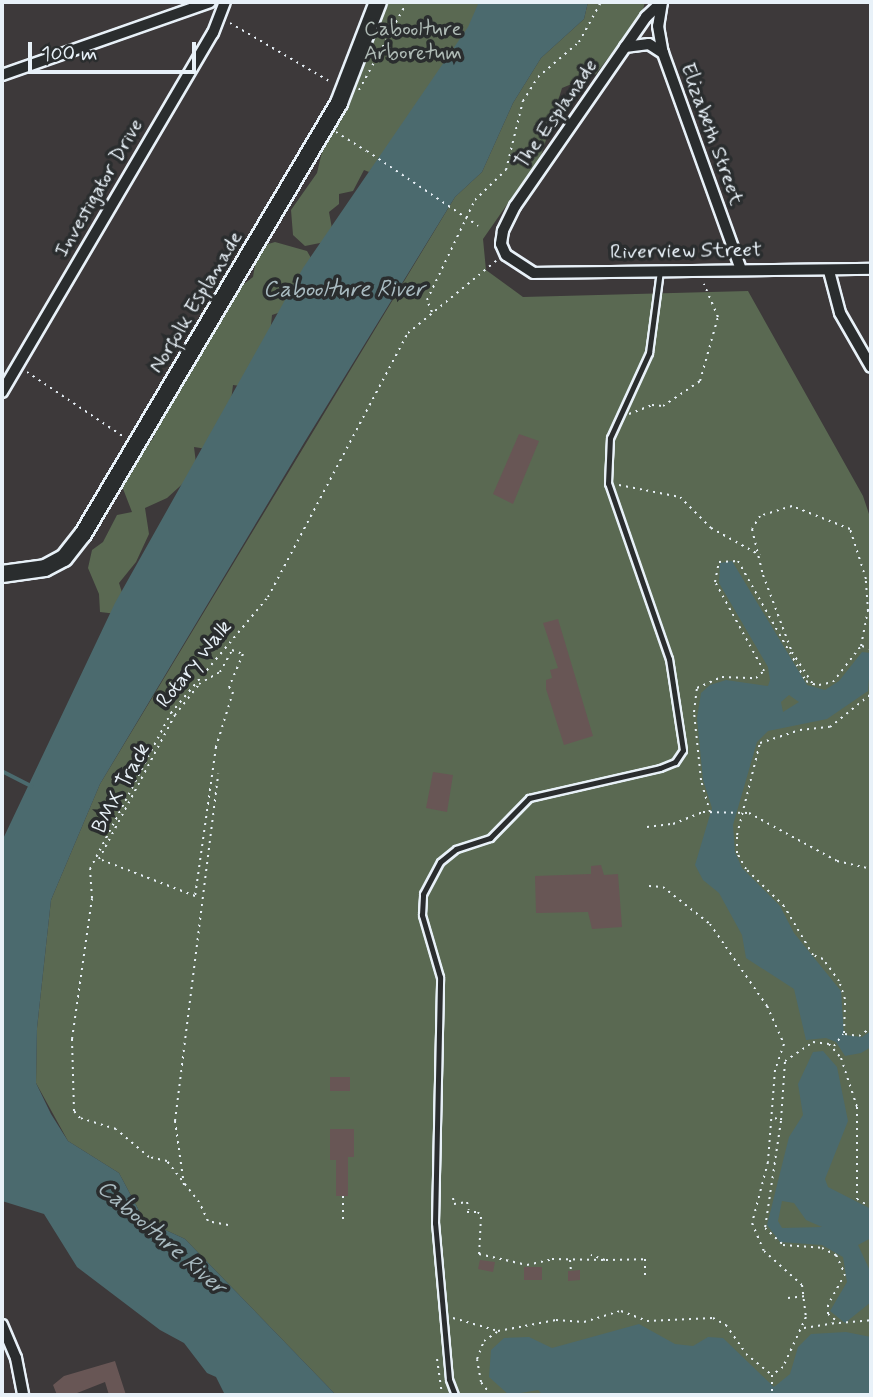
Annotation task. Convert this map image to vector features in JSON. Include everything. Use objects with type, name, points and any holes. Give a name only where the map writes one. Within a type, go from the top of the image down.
[{"type":"street","points":[[2,75],[210,2]]},
{"type":"street","name":"Investigator Drive","points":[[2,392],[213,33],[225,2]]},
{"type":"street","name":"Norfolk Esplanade","points":[[2,575],[45,568],[64,558],[83,534],[339,103],[378,2]]},
{"type":"street","name":"The Esplanade","points":[[501,258],[501,244],[508,219],[625,47],[662,2]]},
{"type":"street","name":"Elizabeth Street","points":[[662,2],[658,26],[663,53],[740,267]]},
{"type":"street","name":"Elizabeth Street","points":[[625,47],[649,44],[663,53]]},
{"type":"street","name":"Riverview Street","points":[[501,258],[534,273],[740,267],[829,271],[871,269]]},
{"type":"street","points":[[829,271],[840,313],[871,367]]},
{"type":"street","points":[[2,1325],[16,1358],[23,1395]]},
{"type":"lane","points":[[456,1395],[449,1379],[435,1223],[440,977],[422,915],[423,894],[440,862],[456,849],[490,838],[529,798],[660,768],[681,755],[683,734],[669,659],[608,483],[610,438],[649,353],[660,271]]},
{"type":"path","points":[[354,99],[407,2]]},
{"type":"path","points":[[432,313],[427,300],[475,200],[506,170],[523,101],[538,77],[579,42],[601,2]]},
{"type":"path","points":[[229,23],[338,86]]},
{"type":"path","points":[[332,138],[342,121]]},
{"type":"path","points":[[336,132],[478,226]]},
{"type":"path","name":"Rotary Walk","points":[[228,1225],[208,1221],[199,1202],[186,1190],[167,1161],[149,1157],[116,1129],[80,1118],[74,1111],[72,1039],[92,898],[90,869],[171,713],[268,597],[408,333],[501,258]]},
{"type":"path","points":[[623,411],[632,416],[652,405],[663,406],[700,381],[718,317],[705,294],[702,269]]},
{"type":"path","points":[[17,365],[135,445]]},
{"type":"path","points":[[704,371],[709,373]]},
{"type":"path","points":[[608,483],[680,498],[712,528],[760,555]]},
{"type":"path","points":[[710,812],[701,780],[694,712],[697,688],[722,677],[756,678],[764,671],[715,582],[719,562],[738,561],[786,650],[806,681],[813,684],[833,682],[861,646],[869,611],[866,579],[850,529],[792,506],[760,516],[752,529],[792,652],[813,684]]},
{"type":"path","points":[[861,646],[871,649]]},
{"type":"path","name":"BMX Track","points":[[232,650],[243,654],[240,667],[229,687],[233,692],[216,747],[195,896],[99,859],[175,715],[200,684],[220,671],[232,650]]},
{"type":"path","points":[[833,1047],[844,1033],[845,999],[832,969],[823,959],[813,955],[784,906],[740,861],[737,842],[741,812],[764,739],[830,727],[871,694]]},
{"type":"path","points":[[186,1190],[174,1121],[218,774]]},
{"type":"path","points":[[647,827],[710,812],[741,812],[837,860],[871,869]]},
{"type":"path","points":[[649,886],[663,887],[710,924],[767,1006],[784,1044],[775,1070],[774,1117],[754,1233],[764,1251],[797,1278],[806,1296],[803,1329],[791,1342],[783,1367],[772,1375]]},
{"type":"path","points":[[844,1033],[859,1036],[871,1028]]},
{"type":"path","points":[[833,1047],[813,1042],[785,1061],[781,1121],[765,1228],[783,1245],[822,1248],[839,1258],[845,1274],[827,1309],[838,1324]]},
{"type":"path","points":[[833,1047],[857,1107],[857,1199],[871,1207]]},
{"type":"path","points":[[774,1117],[781,1121]]},
{"type":"path","points":[[343,1196],[343,1223]]},
{"type":"path","points":[[453,1198],[454,1204],[467,1202],[468,1212],[478,1212],[481,1217],[479,1255],[532,1266],[570,1259],[645,1259],[645,1278]]},
{"type":"path","points":[[591,1255],[605,1259]]},
{"type":"path","points":[[570,1259],[570,1270]]},
{"type":"path","points":[[788,1298],[806,1296]]},
{"type":"path","points":[[444,1317],[498,1331],[556,1321],[584,1322],[621,1311],[648,1321],[702,1316],[726,1325],[746,1354],[772,1375],[772,1395]]},
{"type":"path","points":[[803,1329],[871,1320]]},
{"type":"path","points":[[491,1395],[481,1382],[477,1359],[484,1341],[498,1331]]},
{"type":"path","points":[[437,1359],[442,1395]]},
{"type":"green space","name":"Caboolture Arboretum","points":[[387,2],[502,2],[369,172],[364,170],[353,191],[339,194],[339,204],[329,212],[333,234],[325,242],[305,246],[293,235],[291,210],[317,173],[324,143],[363,55],[369,51]]},
{"type":"green space","points":[[588,2],[645,2],[642,13],[596,74],[562,88],[541,156],[483,239],[486,270],[523,297],[748,291],[863,496],[871,520],[871,1395],[336,1395],[185,1239],[144,1220],[119,1173],[68,1141],[36,1083],[37,1028],[51,900],[100,784],[455,197],[482,172],[513,103],[541,58],[584,19]]},
{"type":"green space","points":[[275,242],[307,251],[315,265],[309,278],[296,277],[295,291],[284,296],[287,301],[281,312],[272,315],[270,335],[248,387],[233,385],[231,401],[207,449],[194,447],[196,463],[189,478],[167,498],[145,508],[149,534],[136,562],[119,583],[126,605],[117,614],[100,612],[99,594],[88,568],[92,550],[103,542],[117,515],[132,512],[120,481],[154,437],[157,423],[174,400],[177,384],[237,289],[253,277],[258,247]]},
{"type":"water","name":"Caboolture River","points":[[479,2],[588,2],[584,19],[541,58],[513,103],[482,172],[455,197],[100,784],[51,900],[37,1028],[36,1083],[51,1114],[68,1141],[119,1173],[144,1220],[185,1239],[336,1395],[225,1395],[216,1377],[207,1373],[184,1343],[160,1330],[77,1267],[44,1214],[2,1201],[2,841],[115,603],[303,268],[468,27]]},
{"type":"water","points":[[732,561],[807,685],[825,690],[839,681],[862,652],[871,653],[868,691],[827,719],[768,731],[757,742],[733,825],[735,852],[742,868],[780,906],[794,933],[841,991],[844,1035],[862,1037],[871,1031],[871,1047],[861,1053],[845,1056],[836,1042],[826,1038],[806,1040],[794,989],[746,958],[742,935],[719,893],[703,880],[695,865],[712,808],[703,780],[697,718],[701,693],[710,685],[726,680],[768,686],[770,680],[768,667],[719,583],[720,563]],"holes":[[[789,695],[799,702],[783,712],[781,702]]]},
{"type":"water","points":[[823,1051],[837,1067],[848,1121],[825,1179],[828,1187],[871,1209],[871,1238],[858,1245],[871,1273],[871,1302],[845,1323],[830,1311],[847,1282],[843,1257],[822,1245],[780,1242],[767,1225],[789,1137],[803,1115],[798,1084],[813,1052]],"holes":[[[782,1201],[794,1203],[806,1220],[822,1227],[782,1228],[778,1221]]]},
{"type":"water","points":[[639,1324],[675,1344],[693,1346],[708,1337],[723,1338],[774,1387],[790,1374],[798,1347],[811,1334],[846,1332],[871,1337],[871,1395],[543,1395],[538,1390],[509,1395],[489,1377],[491,1350],[504,1338],[529,1337],[552,1348]]},
{"type":"building","points":[[519,434],[539,441],[513,504],[493,494]]},
{"type":"building","points":[[558,619],[593,736],[564,745],[546,689],[546,680],[552,678],[550,670],[558,668],[543,623]]},
{"type":"building","points":[[433,772],[453,775],[447,812],[426,808]]},
{"type":"building","points":[[601,865],[604,875],[618,874],[622,927],[592,929],[588,912],[536,913],[535,876],[591,874],[591,866]]},
{"type":"building","points":[[330,1077],[350,1077],[350,1091],[330,1091]]},
{"type":"building","points":[[330,1129],[354,1129],[354,1157],[348,1157],[348,1196],[336,1196],[336,1160],[330,1160]]},
{"type":"building","points":[[480,1260],[495,1262],[493,1272],[478,1269]]},
{"type":"building","points":[[524,1267],[542,1267],[542,1280],[524,1280]]},
{"type":"building","points":[[580,1270],[580,1280],[568,1281],[568,1271]]},
{"type":"building","points":[[115,1361],[126,1395],[109,1395],[105,1382],[72,1395],[57,1395],[53,1385],[64,1376]]},
{"type":"waterway","points":[[2,771],[31,786]]}]
